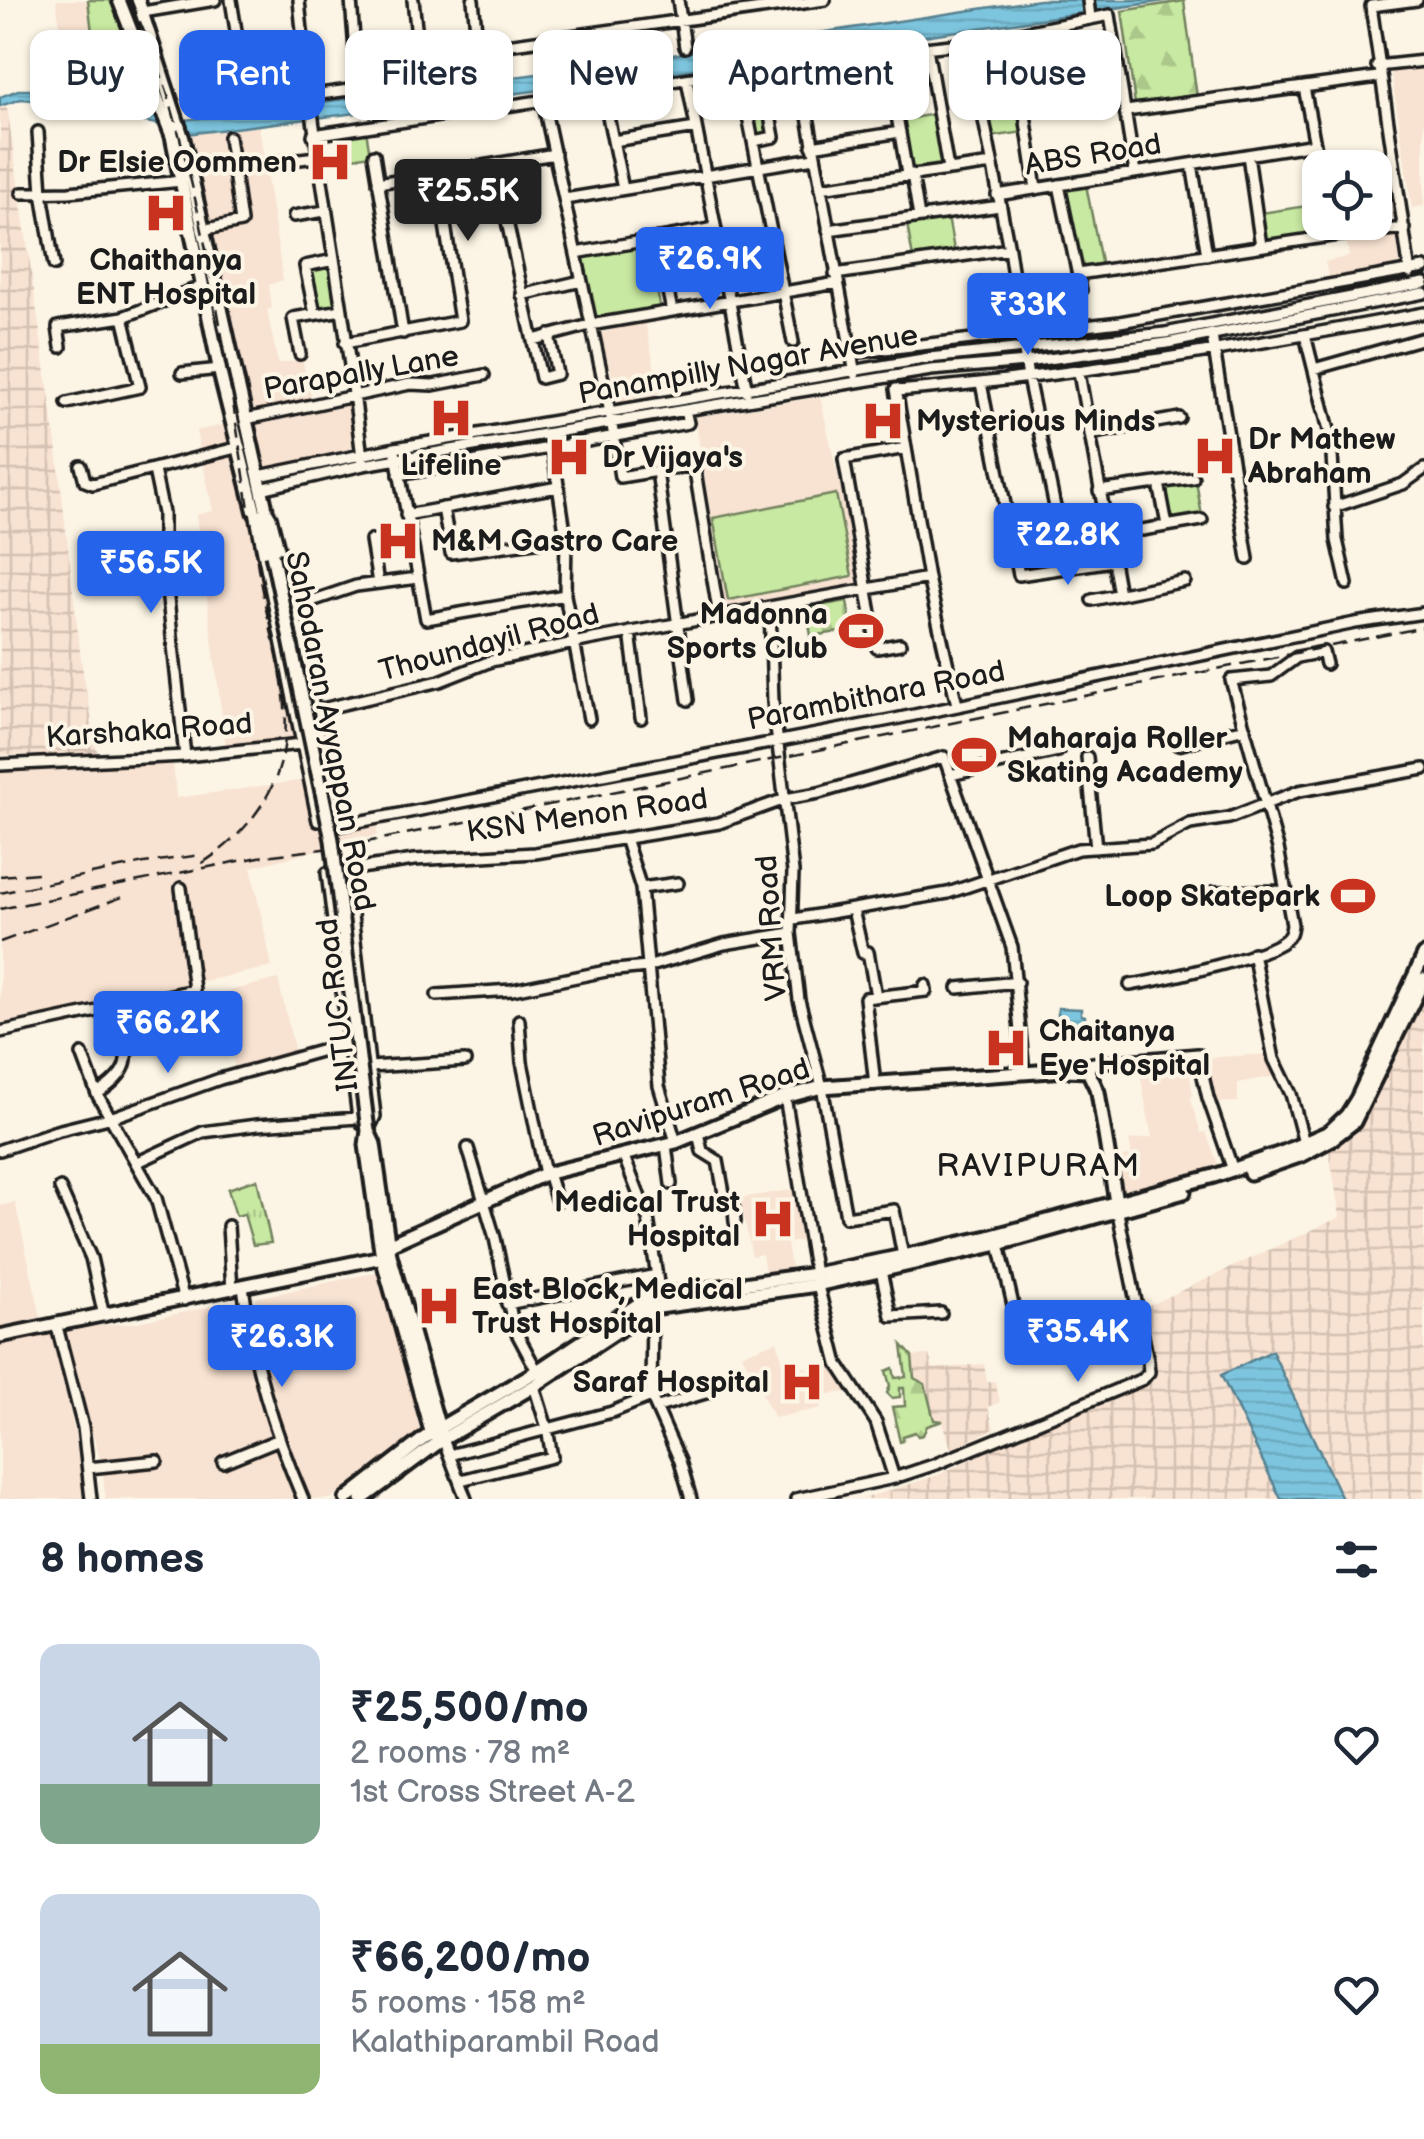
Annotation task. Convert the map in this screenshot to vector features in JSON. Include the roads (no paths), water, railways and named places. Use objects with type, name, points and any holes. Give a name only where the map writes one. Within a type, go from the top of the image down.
[{"type":"main road","name":"Sahodaran Ayyappan Road","points":[[119,0],[171,115]]},
{"type":"main road","name":"Sahodaran Ayyappan Road","points":[[141,6],[202,230],[246,419],[262,514],[332,840],[368,1130],[366,1145],[385,1251],[437,1436]]},
{"type":"main road","name":"Sahodaran Ayyappan Road","points":[[177,138],[221,373],[240,447],[256,481],[262,514]]},
{"type":"main road","points":[[221,373],[236,373]]},
{"type":"main road","points":[[362,1499],[437,1436],[534,1386],[652,1308],[816,1279],[1118,1208],[1233,1170],[1328,1132],[1350,1118],[1424,956]]},
{"type":"main road","points":[[346,1499],[649,1297],[881,1271],[999,1244],[1302,1155],[1332,1139],[1350,1118],[1424,979]]},
{"type":"main road","points":[[1088,1071],[1098,1092],[1118,1208]]},
{"type":"main road","name":"Ravipuram Road","points":[[0,1336],[184,1300],[385,1251],[485,1200],[547,1174],[671,1144],[822,1087],[1088,1071]]},
{"type":"street","points":[[141,6],[215,0]]},
{"type":"street","points":[[231,0],[236,30]]},
{"type":"street","points":[[298,0],[301,30]]},
{"type":"street","points":[[351,0],[353,30]]},
{"type":"street","points":[[413,0],[416,30]]},
{"type":"street","points":[[473,0],[476,30]]},
{"type":"street","points":[[678,0],[685,47]]},
{"type":"street","points":[[513,44],[825,0]]},
{"type":"street","points":[[1088,0],[1090,18]]},
{"type":"street","points":[[1416,291],[1409,271],[1370,6],[1418,0]]},
{"type":"street","points":[[1033,30],[1110,15],[1135,172]]},
{"type":"street","points":[[929,60],[948,169]]},
{"type":"street","points":[[1126,110],[1304,87],[1424,60]]},
{"type":"street","points":[[673,82],[693,79]]},
{"type":"street","points":[[688,80],[748,394]]},
{"type":"street","points":[[1304,87],[1316,150]]},
{"type":"street","points":[[313,135],[533,102]]},
{"type":"street","points":[[311,120],[363,460]]},
{"type":"street","points":[[547,120],[620,477],[694,465],[719,616]]},
{"type":"street","points":[[609,120],[623,189]]},
{"type":"street","points":[[749,120],[793,342]]},
{"type":"street","points":[[753,141],[774,137],[771,120]]},
{"type":"street","points":[[808,120],[855,376]]},
{"type":"street","points":[[898,120],[919,217]]},
{"type":"street","points":[[984,120],[1009,249],[1028,378],[1068,568]]},
{"type":"street","points":[[1026,120],[1036,189]]},
{"type":"street","points":[[613,141],[696,128]]},
{"type":"street","points":[[38,132],[42,193],[54,265]]},
{"type":"street","points":[[812,146],[900,132]]},
{"type":"street","points":[[202,230],[241,222],[228,136]]},
{"type":"street","name":"ABS Road","points":[[828,230],[919,217],[1036,189],[1315,144]]},
{"type":"street","points":[[378,183],[555,154]]},
{"type":"street","points":[[1248,154],[1261,246]]},
{"type":"street","points":[[374,155],[403,333]]},
{"type":"street","points":[[284,161],[316,156]]},
{"type":"street","points":[[565,198],[814,158]]},
{"type":"street","points":[[820,188],[992,164]]},
{"type":"street","points":[[1192,164],[1206,255]]},
{"type":"street","points":[[495,166],[541,378],[557,374],[549,336]]},
{"type":"street","points":[[346,344],[460,321],[438,173]]},
{"type":"street","points":[[22,193],[182,181]]},
{"type":"street","points":[[1059,185],[1081,290]]},
{"type":"street","points":[[294,216],[325,211]]},
{"type":"street","points":[[576,253],[714,228]]},
{"type":"street","points":[[1392,229],[1404,228]]},
{"type":"street","points":[[657,238],[672,311]]},
{"type":"street","points":[[1078,274],[1303,240]]},
{"type":"street","points":[[533,340],[590,326],[784,292],[836,278],[1009,249]]},
{"type":"street","points":[[315,314],[306,266],[334,260]]},
{"type":"street","points":[[851,353],[1120,322],[1424,268]]},
{"type":"street","points":[[522,295],[581,281]]},
{"type":"street","name":"Panampilly Nagar Avenue","points":[[855,376],[894,376],[1026,362],[1212,336],[1416,291],[1424,283]]},
{"type":"street","points":[[60,347],[58,327],[122,316],[203,286]]},
{"type":"street","name":"Panampilly Nagar Avenue","points":[[396,454],[550,435],[610,418],[855,376],[892,364],[1165,333],[1416,291]]},
{"type":"street","points":[[300,354],[293,318],[342,310]]},
{"type":"street","points":[[896,391],[1080,373],[1424,312]]},
{"type":"street","points":[[67,403],[140,386],[122,316]]},
{"type":"street","points":[[1293,320],[1314,369],[1331,438],[1337,540],[1347,584]]},
{"type":"street","points":[[1212,336],[1248,559]]},
{"type":"street","points":[[1314,369],[1424,338]]},
{"type":"street","points":[[892,364],[928,578],[957,705]]},
{"type":"street","points":[[182,374],[221,373]]},
{"type":"street","points":[[1080,373],[1119,594]]},
{"type":"street","name":"Parapally Lane","points":[[246,419],[356,395],[484,375]]},
{"type":"street","points":[[981,383],[1020,575],[1112,562]]},
{"type":"street","name":"Panampilly Nagar Avenue","points":[[256,481],[548,423],[685,410],[748,394]]},
{"type":"street","points":[[399,475],[688,423],[685,410]]},
{"type":"street","points":[[1090,434],[1179,418]]},
{"type":"street","points":[[548,423],[566,538],[565,595],[589,719]]},
{"type":"street","points":[[82,466],[85,482],[93,484],[240,447]]},
{"type":"street","points":[[900,644],[877,648],[844,459],[906,448]]},
{"type":"street","points":[[396,454],[426,619],[565,595]]},
{"type":"street","points":[[1334,507],[1403,484],[1424,469]]},
{"type":"street","points":[[154,470],[163,513],[163,553],[185,756]]},
{"type":"street","points":[[657,471],[688,700]]},
{"type":"street","points":[[1100,491],[1194,478]]},
{"type":"street","points":[[1159,482],[1167,525]]},
{"type":"street","points":[[406,515],[558,487]]},
{"type":"street","points":[[443,508],[450,553],[566,538]]},
{"type":"street","points":[[262,514],[271,517],[294,607],[336,821],[318,821],[262,514]]},
{"type":"street","points":[[1142,530],[1202,520]]},
{"type":"street","points":[[370,540],[378,582]]},
{"type":"street","points":[[100,561],[163,553]]},
{"type":"street","points":[[294,607],[356,586],[418,578]]},
{"type":"street","name":"Thoundayil Road","points":[[314,711],[440,681],[491,661],[928,578]]},
{"type":"street","points":[[1092,600],[1185,581]]},
{"type":"street","name":"VRM Road","points":[[770,607],[772,702],[794,872],[791,933],[799,1000],[822,1087],[846,1217],[894,1210],[903,1256]]},
{"type":"street","name":"Parambithara Road","points":[[336,821],[1424,613]]},
{"type":"street","points":[[630,632],[642,718]]},
{"type":"street","points":[[1130,986],[1174,978],[1254,953],[1284,941],[1290,934],[1287,891],[1232,680],[1271,676],[1297,657],[1323,652],[1326,664]]},
{"type":"street","points":[[1178,745],[1245,728]]},
{"type":"street","name":"Karshaka Road","points":[[0,765],[185,756],[302,744]]},
{"type":"street","points":[[1024,1073],[1012,946],[950,775],[1058,751]]},
{"type":"street","points":[[1087,756],[1096,848]]},
{"type":"street","name":"KSN Menon Road","points":[[349,1044],[327,873],[414,860],[535,854],[719,823],[785,799],[944,757],[950,775]]},
{"type":"street","points":[[794,919],[948,893],[1078,849],[1152,844],[1190,824],[1229,818],[1299,791],[1424,769]]},
{"type":"street","points":[[625,838],[641,888],[659,1086],[671,1144],[671,1184]]},
{"type":"street","name":"INTUC Road","points":[[347,871],[375,1116],[368,1130]]},
{"type":"street","points":[[641,888],[678,883]]},
{"type":"street","points":[[0,1032],[194,990],[181,888]]},
{"type":"street","points":[[1213,892],[1287,891]]},
{"type":"street","points":[[853,910],[864,953],[868,952],[876,996]]},
{"type":"street","points":[[437,995],[512,990],[647,967],[724,944],[791,933]]},
{"type":"street","points":[[1254,953],[1274,1059],[1291,1094],[1304,1143]]},
{"type":"street","points":[[958,988],[1016,982]]},
{"type":"street","points":[[875,1084],[865,998],[925,988]]},
{"type":"street","points":[[98,1094],[120,1079],[128,1065],[118,1008]]},
{"type":"street","points":[[518,1020],[522,1062],[557,1202]]},
{"type":"street","points":[[0,1150],[113,1117],[220,1079],[349,1044],[358,1118],[368,1130]]},
{"type":"street","points":[[82,1054],[98,1094],[156,1198],[184,1300]]},
{"type":"street","points":[[1088,1071],[1093,1063],[1198,1054],[1208,1098],[1233,1170]]},
{"type":"street","points":[[370,1067],[466,1060]]},
{"type":"street","points":[[785,1098],[816,1279],[838,1364],[876,1422],[894,1478]]},
{"type":"street","points":[[138,1162],[203,1132],[358,1118]]},
{"type":"street","points":[[698,1133],[702,1151],[718,1161],[726,1204],[734,1209],[735,1222]]},
{"type":"street","points":[[468,1148],[485,1200],[514,1328],[537,1372]]},
{"type":"street","points":[[624,1157],[648,1218],[660,1296]]},
{"type":"street","points":[[60,1188],[91,1258],[104,1316]]},
{"type":"street","points":[[796,1499],[894,1478],[936,1464],[1143,1379],[1149,1372],[1148,1361],[1118,1208]]},
{"type":"street","points":[[228,1226],[237,1288],[277,1440],[303,1499]]},
{"type":"street","points":[[999,1244],[1024,1353]]},
{"type":"street","points":[[881,1271],[891,1316],[940,1313]]},
{"type":"street","points":[[508,1304],[657,1274]]},
{"type":"street","points":[[652,1308],[651,1396],[680,1460],[691,1499]]},
{"type":"street","points":[[56,1323],[83,1427],[90,1499]]},
{"type":"street","points":[[461,1480],[552,1457],[548,1428],[534,1386]]},
{"type":"street","points":[[658,1406],[709,1392]]},
{"type":"street","points":[[449,1455],[612,1412],[651,1396]]},
{"type":"street","points":[[437,1436],[461,1480],[466,1499]]},
{"type":"street","points":[[223,1462],[277,1440]]},
{"type":"street","points":[[88,1468],[157,1462]]},
{"type":"water","points":[[1039,0],[1171,0],[929,35],[929,30],[839,30]]},
{"type":"water","points":[[693,52],[693,69],[673,72],[673,55]]},
{"type":"water","points":[[533,74],[533,91],[513,94],[513,77]]},
{"type":"water","points":[[30,90],[30,100],[0,106],[0,97]]},
{"type":"water","points":[[345,99],[345,114],[325,117],[325,102]]},
{"type":"water","points":[[159,115],[179,120],[300,120],[187,134],[137,120],[159,120]]},
{"type":"water","points":[[1058,1008],[1081,1009],[1085,1036],[1058,1036]]},
{"type":"water","points":[[1272,1351],[1342,1499],[1281,1499],[1221,1375]]},
{"type":"railway","points":[[131,0],[165,86],[199,216],[285,708],[283,753],[272,787],[241,831],[199,865]]},
{"type":"railway","points":[[0,909],[264,856],[347,846],[1424,627]]},
{"type":"railway","points":[[0,893],[201,855]]},
{"type":"railway","points":[[0,876],[38,873]]},
{"type":"railway","points":[[0,942],[125,896]]},
{"type":"place","name":"Dr Elsie Oommen","points":[[330,162]]},
{"type":"place","name":"Chaithanya ENT Hospital","points":[[166,213]]},
{"type":"place","name":"Lifeline","points":[[451,418]]},
{"type":"place","name":"Mysterious Minds","points":[[883,421]]},
{"type":"place","name":"Dr Mathew Abraham","points":[[1215,456]]},
{"type":"place","name":"Dr Vijaya's","points":[[569,457]]},
{"type":"place","name":"M&M Gastro Care","points":[[398,541]]},
{"type":"place","name":"Madonna Sports Club","points":[[861,631]]},
{"type":"place","name":"Maharaja Roller Skating Academy","points":[[974,755]]},
{"type":"place","name":"Loop Skatepark","points":[[1353,896]]},
{"type":"place","name":"Chaitanya Eye Hospital","points":[[1006,1048]]},
{"type":"place","name":"Medical Trust Hospital","points":[[773,1219]]},
{"type":"place","name":"East Block, Medical Trust Hospital","points":[[439,1306]]},
{"type":"place","name":"Saraf Hospital","points":[[802,1382]]},
{"type":"district","name":"RAVIPURAM","points":[[1039,1165]]}]
